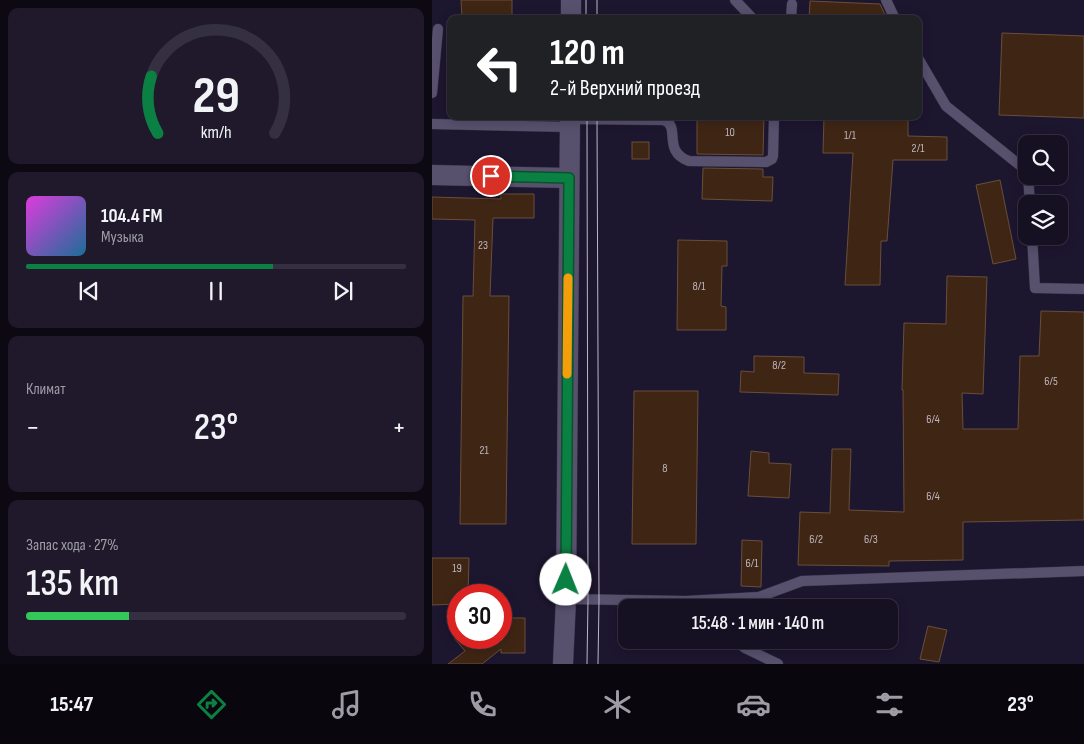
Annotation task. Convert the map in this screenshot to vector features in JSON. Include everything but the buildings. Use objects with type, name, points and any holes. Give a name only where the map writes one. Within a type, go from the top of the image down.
[{"type":"street","points":[[571,0],[571,15]]},
{"type":"street","points":[[564,664],[570,121]]},
{"type":"street","points":[[432,175],[569,178]]},
{"type":"lane","points":[[735,0],[749,15]]},
{"type":"lane","points":[[886,0],[894,15]]},
{"type":"lane","points":[[791,15],[792,4]]},
{"type":"lane","points":[[432,93],[438,29]]},
{"type":"lane","points":[[922,65],[946,106],[1018,164]]},
{"type":"lane","points":[[432,124],[663,120],[671,125],[674,150],[683,159],[688,161],[766,162],[772,159],[773,156],[774,120]]},
{"type":"lane","points":[[1033,245],[1035,288],[1084,288]]},
{"type":"lane","points":[[722,599],[759,597],[802,581],[1084,572]]},
{"type":"lane","points":[[566,599],[618,600]]},
{"type":"lane","points":[[747,649],[778,664]]},
{"type":"tram line","points":[[586,0],[586,15]]},
{"type":"tram line","points":[[597,0],[597,15]]},
{"type":"tram line","points":[[587,120],[587,664]]},
{"type":"tram line","points":[[597,120],[598,664]]},
{"type":"slow traffic","points":[[567,374],[568,278]]},
{"type":"route","points":[[491,176],[569,178],[566,580]]}]
